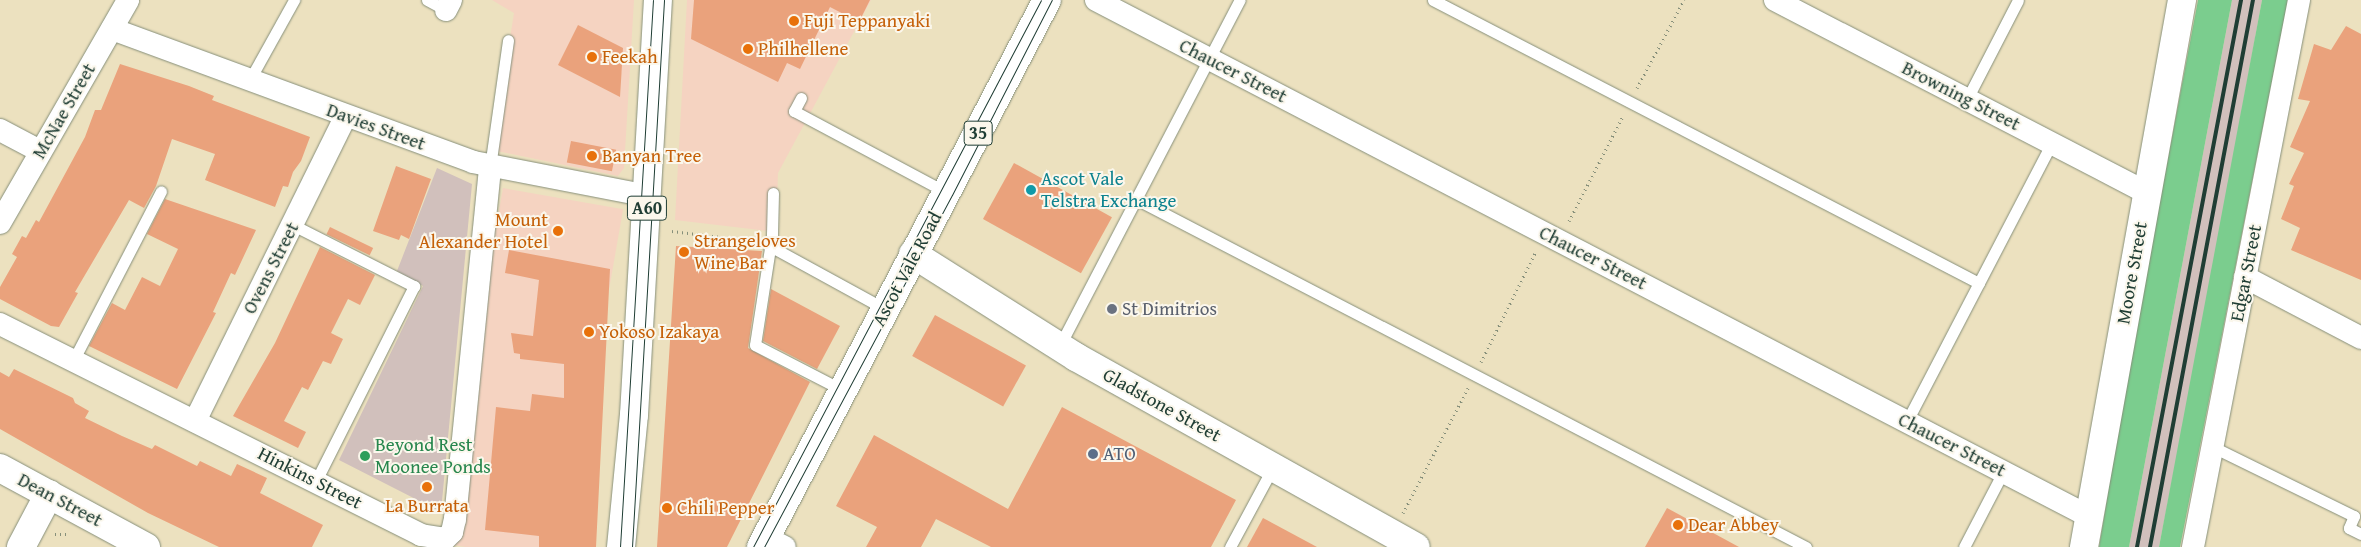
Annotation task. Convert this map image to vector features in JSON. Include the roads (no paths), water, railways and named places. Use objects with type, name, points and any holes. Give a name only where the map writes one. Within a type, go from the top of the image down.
[{"type":"street","name":"McNae Street","points":[[0,223],[128,0]]},
{"type":"street","name":"A60","points":[[621,547],[634,415],[658,0]]},
{"type":"street","name":"Ascot Vale Road","points":[[767,544],[842,390],[913,254],[948,193],[1047,0]]},
{"type":"street","name":"Chaucer Street","points":[[1096,0],[2090,517]]},
{"type":"street","name":"Browning Street","points":[[1775,0],[2146,192]]},
{"type":"street","name":"Moore Street","points":[[2084,547],[2146,192],[2182,0]]},
{"type":"street","name":"Edgar Street","points":[[2193,547],[2299,0]]},
{"type":"street","name":"Davies Street","points":[[112,28],[249,81],[490,167],[648,196]]},
{"type":"street","name":"Ovens Street","points":[[195,421],[346,116]]},
{"type":"street","points":[[0,130],[40,151]]},
{"type":"street","name":"Hinkins Street","points":[[0,324],[316,481],[421,536],[440,540],[452,532],[490,167]]},
{"type":"street","name":"Gladstone Street","points":[[913,254],[1059,347],[1416,547]]},
{"type":"street","points":[[2245,277],[2361,338]]},
{"type":"street","name":"A60","points":[[633,547],[634,415]]},
{"type":"street","name":"Dean Street","points":[[0,468],[146,547]]},
{"type":"street","points":[[21,547],[49,494]]},
{"type":"lane","points":[[249,81],[294,0]]},
{"type":"lane","points":[[1059,347],[1240,0]]},
{"type":"lane","points":[[1433,0],[1979,283]]},
{"type":"lane","points":[[1967,99],[2018,0]]},
{"type":"lane","points":[[490,167],[508,40]]},
{"type":"lane","points":[[801,98],[794,111],[948,193]]},
{"type":"lane","points":[[1906,422],[2052,143]]},
{"type":"lane","points":[[74,361],[161,191]]},
{"type":"lane","points":[[773,193],[774,220],[768,245],[755,345],[842,390]]},
{"type":"lane","points":[[1136,199],[1806,547]]},
{"type":"lane","points":[[292,225],[414,286],[316,481]]},
{"type":"lane","points":[[768,245],[885,310]]},
{"type":"lane","points":[[2213,447],[2354,516],[2349,528],[2361,534]]},
{"type":"lane","points":[[1230,547],[1273,466]]},
{"type":"lane","points":[[1964,547],[2003,472]]},
{"type":"tram line","points":[[620,547],[653,0]]},
{"type":"tram line","points":[[632,547],[664,0]]},
{"type":"tram line","points":[[753,547],[1041,0]]},
{"type":"tram line","points":[[764,547],[952,195],[1052,0]]},
{"type":"railway","points":[[2137,547],[2241,0]]},
{"type":"railway","points":[[2150,547],[2253,0]]},
{"type":"place","name":"Fuji Teppanyaki","points":[[794,21]]},
{"type":"place","name":"Philhellene","points":[[748,49]]},
{"type":"place","name":"Feekah","points":[[592,57]]},
{"type":"place","name":"Banyan Tree","points":[[592,156]]},
{"type":"place","name":"Ascot Vale Telstra Exchange","points":[[1031,190]]},
{"type":"place","name":"Mount Alexander Hotel","points":[[558,231]]},
{"type":"place","name":"Strangeloves Wine Bar","points":[[684,252]]},
{"type":"place","name":"St Dimitrios","points":[[1112,309]]},
{"type":"place","name":"Yokoso Izakaya","points":[[589,332]]},
{"type":"place","name":"ATO","points":[[1093,454]]},
{"type":"place","name":"Beyond Rest Moonee Ponds","points":[[365,456]]},
{"type":"place","name":"La Burrata","points":[[427,487]]},
{"type":"place","name":"Chili Pepper","points":[[667,508]]},
{"type":"place","name":"Dear Abbey","points":[[1678,525]]}]
